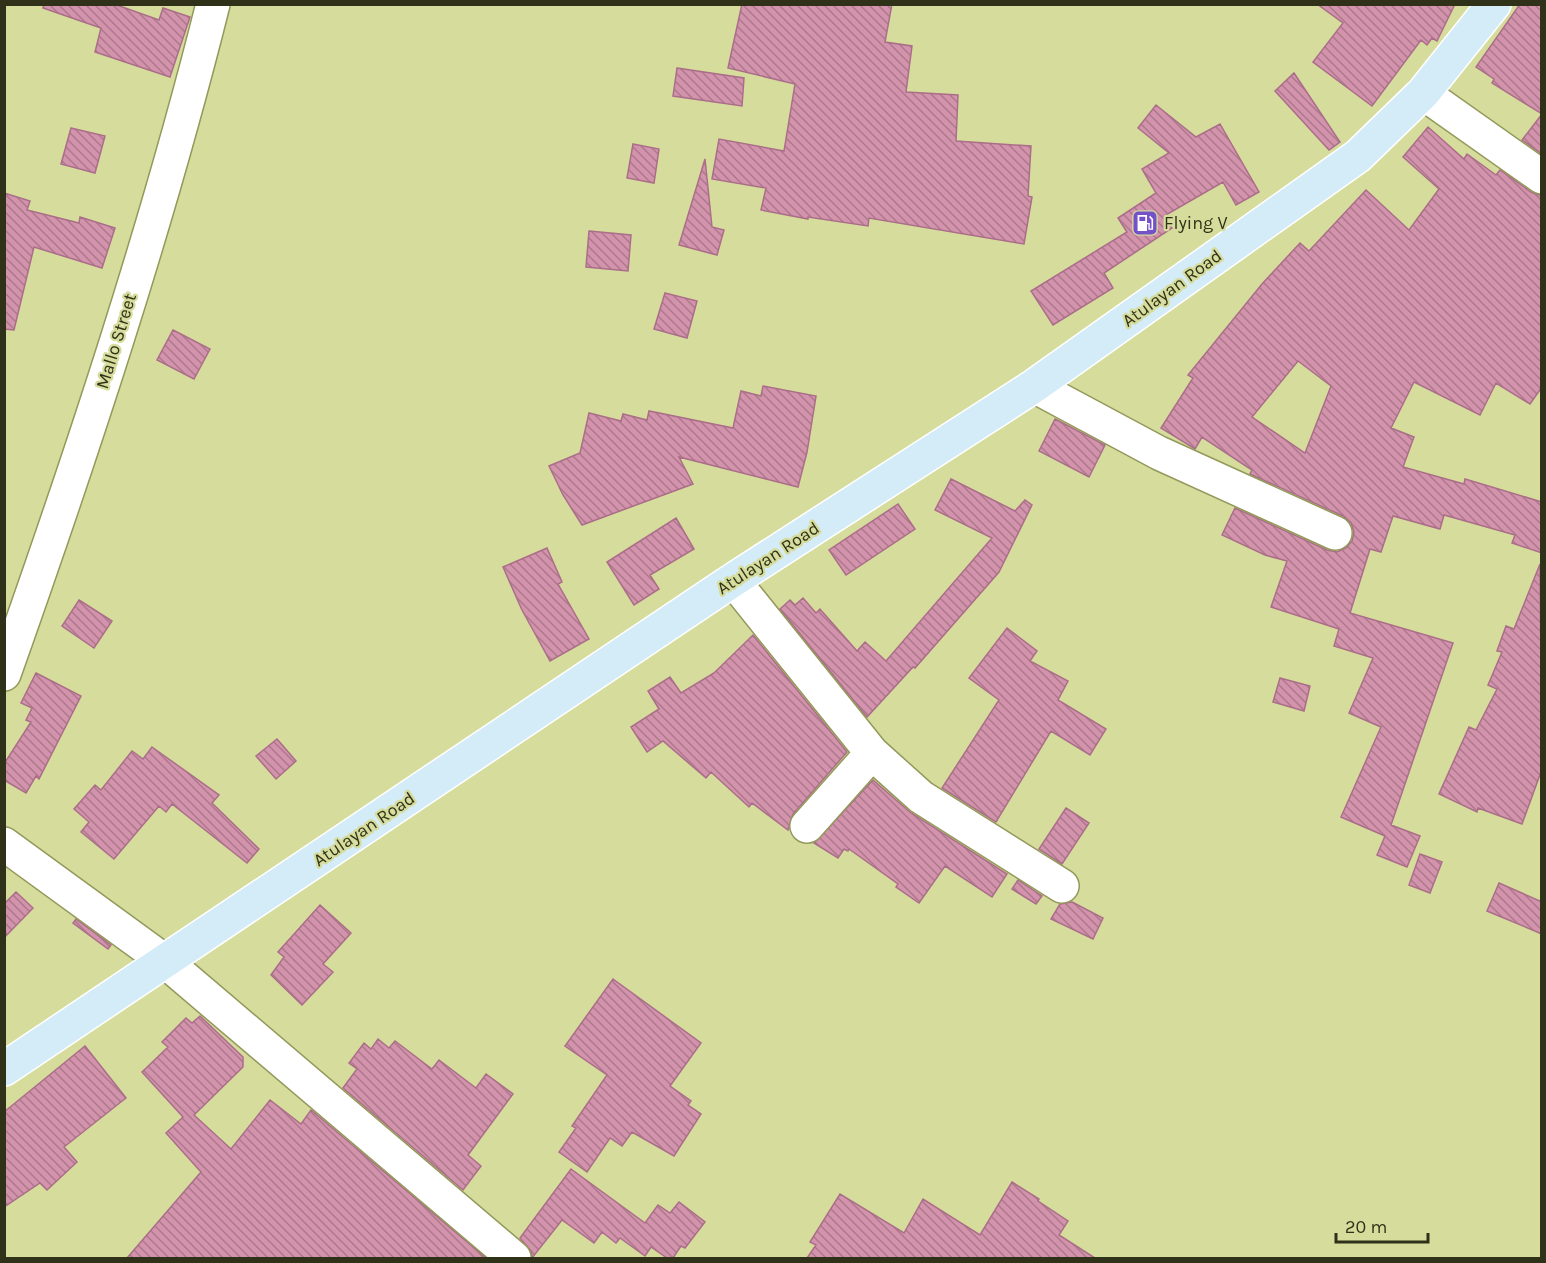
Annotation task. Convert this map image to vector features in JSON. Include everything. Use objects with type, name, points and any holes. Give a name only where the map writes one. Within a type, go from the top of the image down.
[{"type":"main road","name":"Atulayan Road","points":[[4,1069],[733,580],[1034,386],[1358,156],[1423,93],[1494,4]]},
{"type":"street","name":"Mallo Street","points":[[4,674],[80,460],[183,119],[208,6]]},
{"type":"street","points":[[1423,93],[1542,177]]},
{"type":"street","points":[[1034,386],[1159,453],[1335,532]]},
{"type":"street","points":[[733,580],[872,753],[921,797],[1062,886]]},
{"type":"street","points":[[807,826],[872,753]]},
{"type":"street","points":[[4,844],[166,962],[514,1258]]},
{"type":"building","points":[[44,4],[114,4],[159,20],[163,8],[190,17],[170,77],[95,52],[101,28],[43,8]]},
{"type":"building","points":[[742,4],[892,4],[885,42],[912,46],[906,92],[958,95],[956,141],[1031,146],[1028,196],[1032,197],[1024,244],[869,218],[868,226],[808,217],[808,219],[761,210],[766,188],[712,179],[719,139],[784,151],[795,84],[728,68]]},
{"type":"building","points":[[1317,4],[1455,4],[1437,41],[1432,38],[1427,45],[1421,40],[1372,106],[1313,62],[1343,23]]},
{"type":"building","points":[[1520,4],[1542,4],[1542,114],[1492,83],[1494,79],[1476,67]]},
{"type":"building","points":[[677,68],[744,78],[742,106],[673,96]]},
{"type":"building","points":[[1294,73],[1340,142],[1329,150],[1275,91]]},
{"type":"building","points":[[1156,105],[1196,137],[1220,124],[1259,192],[1236,205],[1223,182],[1164,216],[1172,228],[1104,273],[1113,288],[1053,325],[1031,291],[1127,232],[1118,218],[1156,193],[1142,169],[1169,153],[1138,128]]},
{"type":"building","points":[[1542,114],[1542,154],[1522,140]]},
{"type":"building","points":[[1428,127],[1464,159],[1467,154],[1496,175],[1500,170],[1531,192],[1542,196],[1542,387],[1530,404],[1496,383],[1480,415],[1414,382],[1391,428],[1414,437],[1403,467],[1464,484],[1465,479],[1542,502],[1542,553],[1512,543],[1515,535],[1444,515],[1440,529],[1393,516],[1381,552],[1370,549],[1350,613],[1453,643],[1391,825],[1420,836],[1407,867],[1377,855],[1385,836],[1341,817],[1381,727],[1349,713],[1373,658],[1334,646],[1339,629],[1271,607],[1287,561],[1265,555],[1222,535],[1235,508],[1327,550],[1337,552],[1346,548],[1352,541],[1354,532],[1351,523],[1343,516],[1250,474],[1252,470],[1202,437],[1195,449],[1161,428],[1193,378],[1188,375],[1262,284],[1300,243],[1309,251],[1366,190],[1409,230],[1439,189],[1403,157]],"holes":[[[1298,361],[1331,386],[1305,453],[1252,417]]]},
{"type":"building","points":[[71,128],[105,136],[95,173],[61,164]]},
{"type":"building","points":[[633,144],[659,149],[654,183],[627,178]]},
{"type":"building","points":[[705,159],[712,227],[724,230],[717,255],[679,245]]},
{"type":"building","points":[[4,193],[30,201],[27,210],[79,223],[80,217],[115,228],[102,268],[34,247],[14,330],[4,329]]},
{"type":"building","points":[[589,231],[631,235],[628,271],[586,267]]},
{"type":"building","points":[[665,293],[697,301],[687,338],[654,329]]},
{"type":"building","points":[[173,330],[210,349],[194,379],[157,360]]},
{"type":"building","points":[[763,386],[816,396],[807,452],[798,487],[679,457],[693,484],[582,525],[563,495],[549,466],[580,453],[589,413],[621,421],[623,414],[647,420],[649,411],[733,428],[741,391],[761,396]]},
{"type":"building","points":[[1055,419],[1105,445],[1089,477],[1039,451]]},
{"type":"building","points":[[951,479],[1015,511],[1025,500],[1032,505],[999,572],[915,668],[913,667],[867,717],[780,609],[790,600],[795,605],[803,598],[816,613],[820,609],[857,651],[865,642],[886,661],[992,538],[935,510]]},
{"type":"building","points":[[898,504],[915,529],[846,575],[829,550]]},
{"type":"building","points":[[676,518],[694,549],[650,575],[659,589],[634,605],[607,562]]},
{"type":"building","points":[[547,548],[562,582],[558,584],[589,639],[550,661],[522,610],[503,567]]},
{"type":"building","points":[[1540,564],[1542,769],[1522,824],[1478,808],[1477,812],[1439,794],[1469,727],[1476,730],[1497,689],[1488,685],[1502,652],[1497,651],[1506,626],[1514,629]]},
{"type":"building","points":[[79,600],[112,621],[94,648],[62,626]]},
{"type":"building","points":[[1007,628],[1037,651],[1030,661],[1068,681],[1058,700],[1106,729],[1090,755],[1051,731],[996,822],[942,788],[999,700],[969,678]]},
{"type":"building","points":[[753,635],[847,752],[793,814],[788,830],[752,803],[749,807],[711,772],[706,778],[663,741],[647,752],[631,727],[659,709],[648,691],[670,677],[681,693],[714,673]]},
{"type":"building","points":[[36,673],[81,696],[39,779],[36,776],[26,793],[4,780],[4,764],[31,722],[26,720],[32,708],[21,703]]},
{"type":"building","points":[[1280,678],[1310,686],[1304,711],[1273,702]]},
{"type":"building","points":[[277,739],[296,761],[276,779],[256,756]]},
{"type":"building","points":[[152,747],[219,795],[212,803],[259,849],[247,863],[172,804],[166,812],[159,806],[114,859],[81,832],[89,822],[74,809],[95,785],[101,790],[132,751],[143,759]]},
{"type":"building","points":[[873,780],[911,813],[1007,874],[992,897],[945,866],[919,903],[896,887],[898,884],[849,849],[848,851],[844,849],[838,858],[814,843]]},
{"type":"building","points":[[1066,808],[1089,823],[1062,864],[1039,849]]},
{"type":"building","points":[[1420,854],[1442,862],[1430,893],[1409,885]]},
{"type":"building","points":[[1018,880],[1042,896],[1036,904],[1012,889]]},
{"type":"building","points":[[1499,883],[1542,902],[1542,934],[1487,911]]},
{"type":"building","points":[[16,892],[33,908],[4,938],[4,904]]},
{"type":"building","points":[[1072,902],[1103,918],[1093,939],[1051,919],[1060,904]]},
{"type":"building","points":[[320,905],[351,933],[323,964],[333,972],[302,1005],[271,975],[284,957],[278,952]]},
{"type":"building","points":[[76,919],[111,945],[108,949],[73,923]]},
{"type":"building","points":[[613,979],[701,1043],[670,1086],[691,1101],[688,1105],[701,1114],[674,1156],[632,1132],[622,1146],[610,1138],[587,1172],[559,1152],[576,1128],[572,1126],[607,1075],[565,1046]]},
{"type":"building","points":[[200,1016],[243,1057],[243,1067],[194,1115],[231,1149],[270,1100],[301,1124],[311,1110],[486,1258],[127,1258],[201,1172],[166,1133],[183,1117],[142,1072],[168,1047],[162,1042],[186,1018],[192,1023]]},
{"type":"building","points":[[378,1039],[389,1048],[395,1041],[432,1069],[439,1060],[476,1088],[486,1074],[513,1094],[468,1155],[481,1166],[463,1190],[343,1088],[357,1069],[349,1063],[364,1043],[371,1049]]},
{"type":"building","points":[[85,1046],[126,1098],[64,1147],[77,1162],[47,1190],[40,1183],[4,1207],[4,1112]]},
{"type":"building","points":[[571,1169],[645,1223],[658,1205],[670,1213],[679,1202],[705,1222],[685,1248],[681,1246],[673,1258],[667,1258],[651,1247],[645,1256],[620,1238],[616,1243],[602,1232],[594,1243],[562,1220],[532,1258],[531,1251],[520,1238]]},
{"type":"building","points":[[1012,1182],[1068,1221],[1059,1235],[1095,1258],[807,1258],[816,1245],[810,1242],[840,1194],[904,1233],[923,1199],[980,1235]]},
{"type":"place","name":"Flying V","points":[[1145,223]]}]
